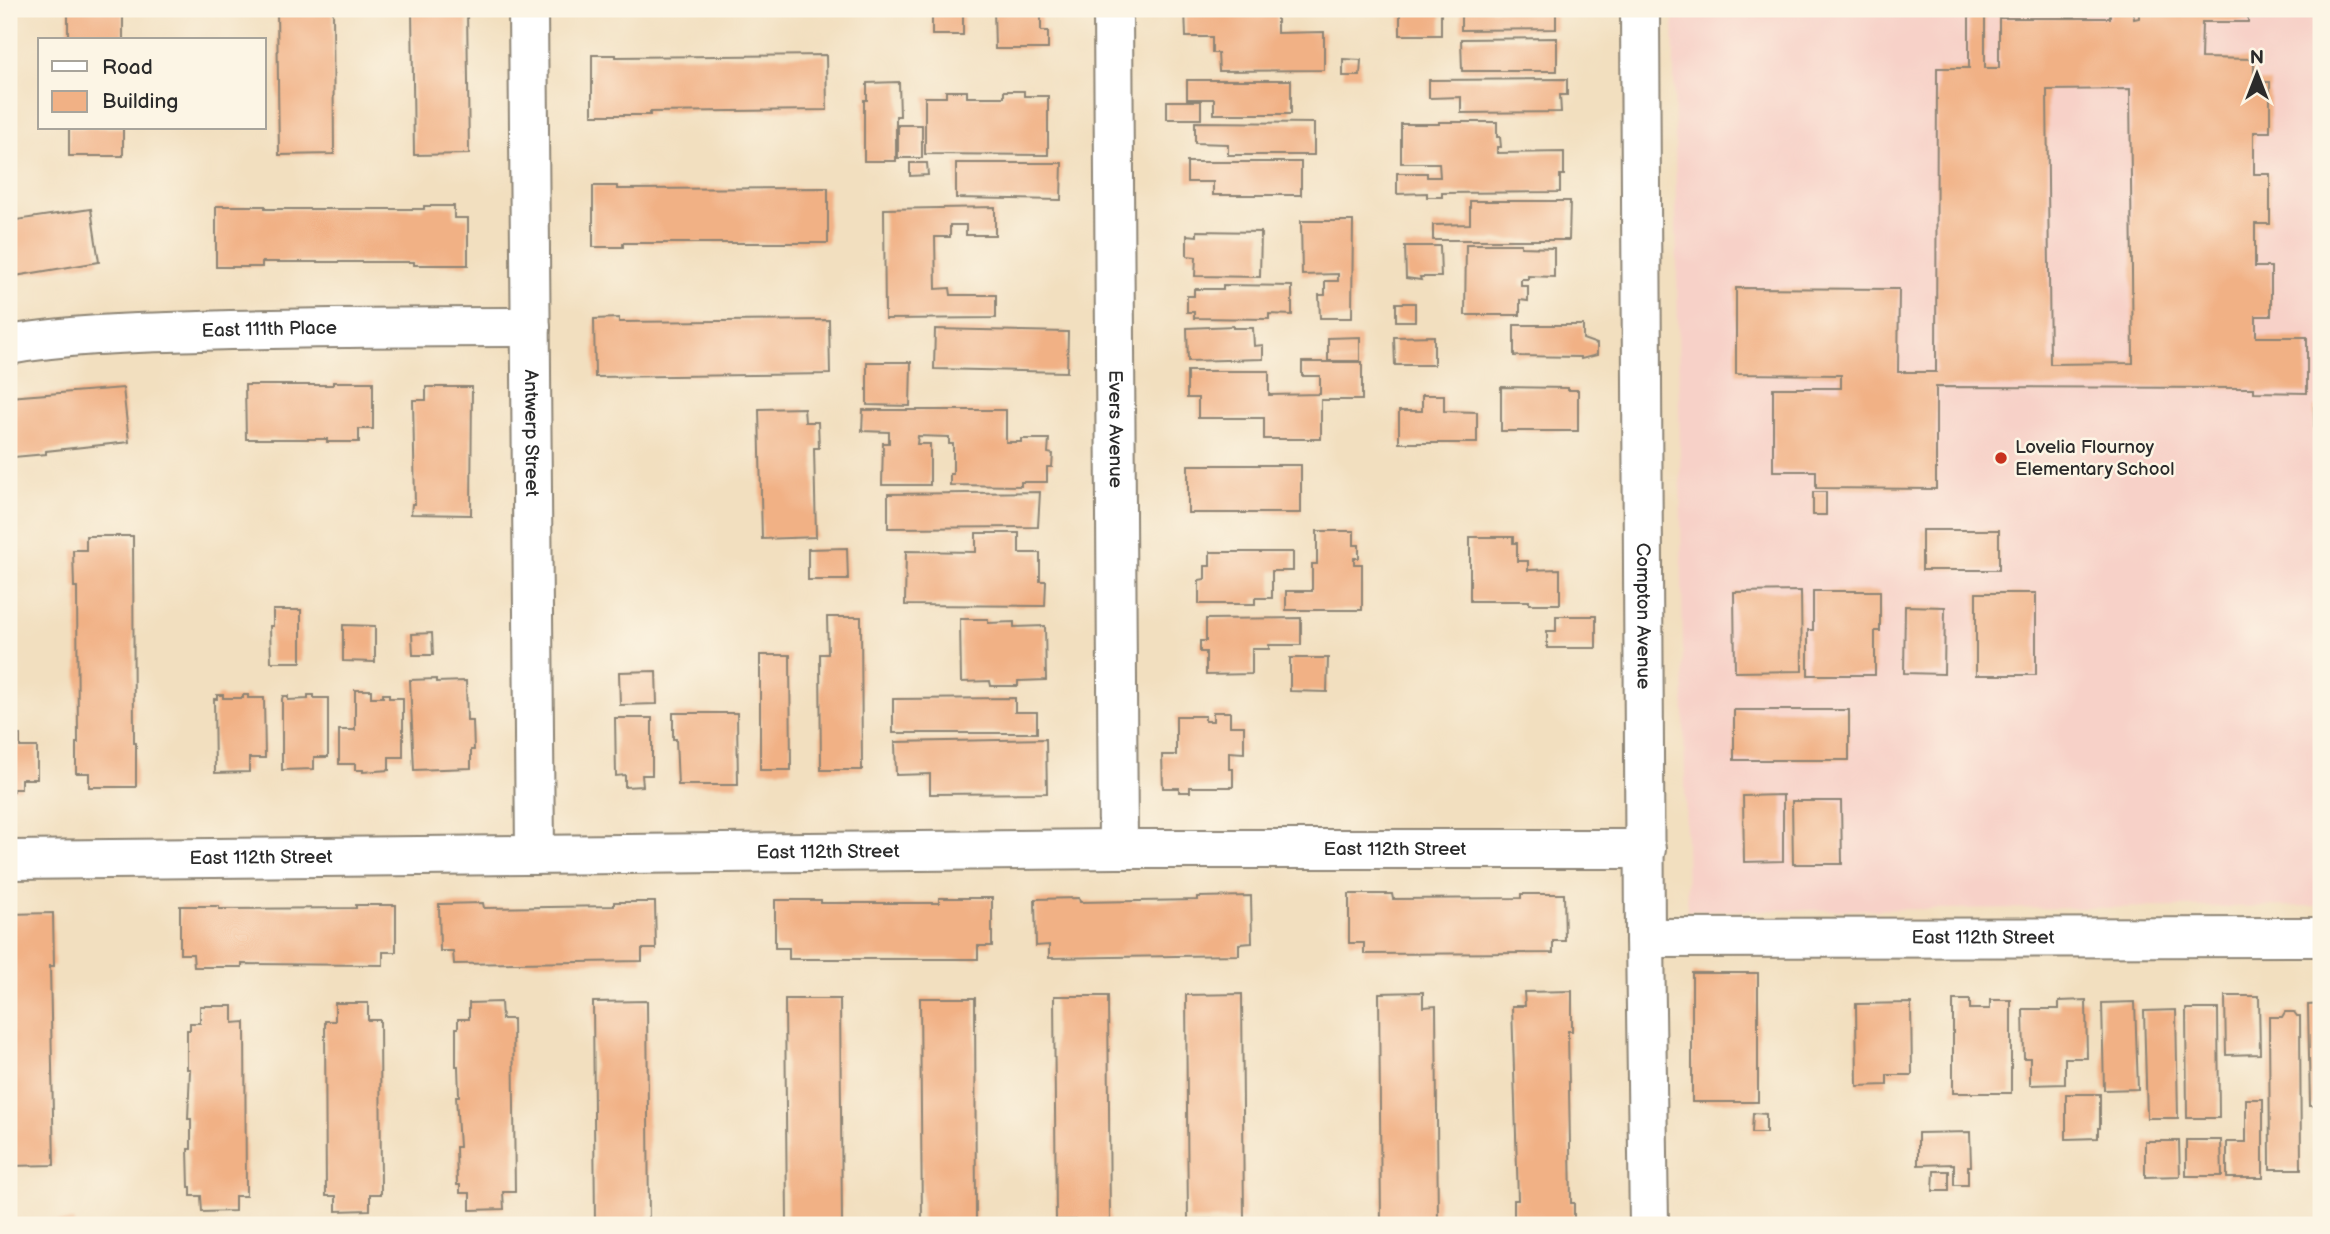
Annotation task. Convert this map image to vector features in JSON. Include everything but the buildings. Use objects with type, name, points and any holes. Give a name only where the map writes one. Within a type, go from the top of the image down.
[{"type":"street","name":"Antwerp Street","points":[[528,9],[535,855]]},
{"type":"street","name":"Evers Avenue","points":[[1113,9],[1118,849]]},
{"type":"street","name":"Compton Avenue","points":[[1640,9],[1649,1225]]},
{"type":"street","name":"East 111th Place","points":[[9,345],[48,339],[151,332],[531,327]]},
{"type":"street","name":"East 112th Street","points":[[9,860],[1118,849],[1646,849]]},
{"type":"street","name":"East 112th Street","points":[[1645,938],[2321,937]]},
{"type":"shaded area","name":"Lovelia Flournoy Elementary School","points":[[1673,9],[2321,9],[2321,906],[1687,911]]},
{"type":"place","name":"Lovelia Flournoy Elementary School","points":[[2001,458]]}]
